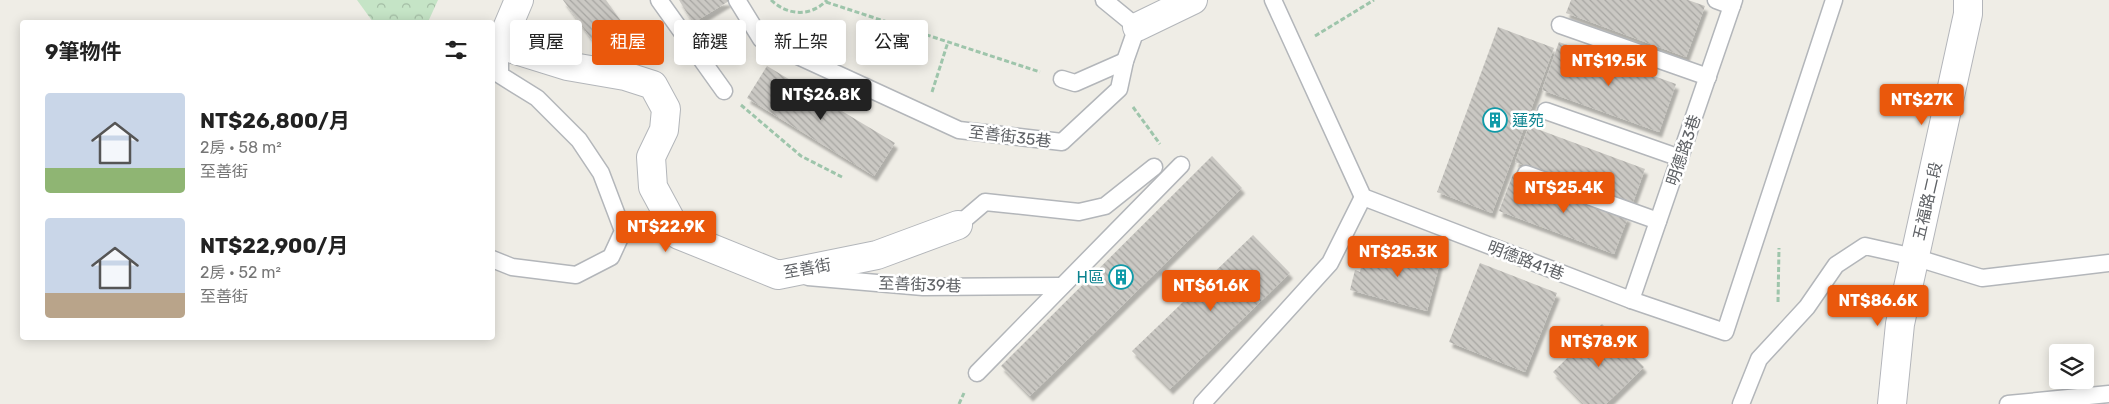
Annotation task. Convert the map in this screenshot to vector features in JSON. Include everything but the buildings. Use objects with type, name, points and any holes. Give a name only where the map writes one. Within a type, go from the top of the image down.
[{"type":"street","points":[[500,45],[519,0]]},
{"type":"street","points":[[1137,27],[1193,0]]},
{"type":"street","name":"五福路二段","points":[[1892,404],[1900,324],[1962,43],[1968,14],[1968,0]]},
{"type":"street","name":"至善街","points":[[500,45],[567,66],[625,76],[653,85],[666,108],[664,130],[651,157],[652,186],[679,235],[778,275],[877,254],[958,225]]},
{"type":"lane","points":[[659,0],[724,91]]},
{"type":"lane","points":[[737,0],[756,32]]},
{"type":"lane","points":[[1104,0],[1137,27],[1125,61],[1119,89]]},
{"type":"lane","points":[[1202,404],[1330,263],[1363,197],[1273,0]]},
{"type":"lane","points":[[1716,0],[1733,3]]},
{"type":"lane","points":[[1758,231],[1834,0]]},
{"type":"lane","name":"明德路3巷","points":[[1631,300],[1733,3]]},
{"type":"lane","points":[[1560,25],[1708,77]]},
{"type":"lane","points":[[495,260],[512,267],[576,275],[611,257],[623,231],[601,173],[580,140],[537,98],[500,75],[500,45]]},
{"type":"lane","points":[[1062,79],[1075,83],[1125,61]]},
{"type":"lane","name":"至善街35巷","points":[[817,65],[959,130],[1062,142],[1119,89]]},
{"type":"lane","points":[[1546,111],[1680,158]]},
{"type":"lane","points":[[977,374],[1182,165]]},
{"type":"lane","points":[[958,225],[985,202],[1079,212],[1105,206],[1154,167]]},
{"type":"lane","points":[[1526,174],[1658,221]]},
{"type":"lane","name":"明德路41巷","points":[[1363,197],[1631,300],[1725,332],[1758,231]]},
{"type":"lane","points":[[1741,404],[1759,359],[1807,307],[1836,265],[1865,246],[1914,257],[1982,278],[2109,263]]},
{"type":"lane","name":"至善街39巷","points":[[778,275],[923,287],[1062,286]]},
{"type":"lane","points":[[2008,404],[2109,394]]},
{"type":"path","points":[[772,0],[778,6],[801,13],[813,10],[827,1],[1062,79]]},
{"type":"path","points":[[1295,49],[1374,0]]},
{"type":"path","points":[[924,114],[948,42]]},
{"type":"path","points":[[746,54],[750,58],[756,47]]},
{"type":"path","points":[[1119,89],[1164,149]]},
{"type":"path","points":[[724,91],[801,156],[842,177]]},
{"type":"path","points":[[1758,231],[1779,238],[1778,306],[1785,301]]},
{"type":"green space","points":[[357,0],[438,0],[429,20],[372,20]]},
{"type":"place","name":"蓮苑","points":[[1495,120]]},
{"type":"place","name":"H區","points":[[1121,277]]}]
